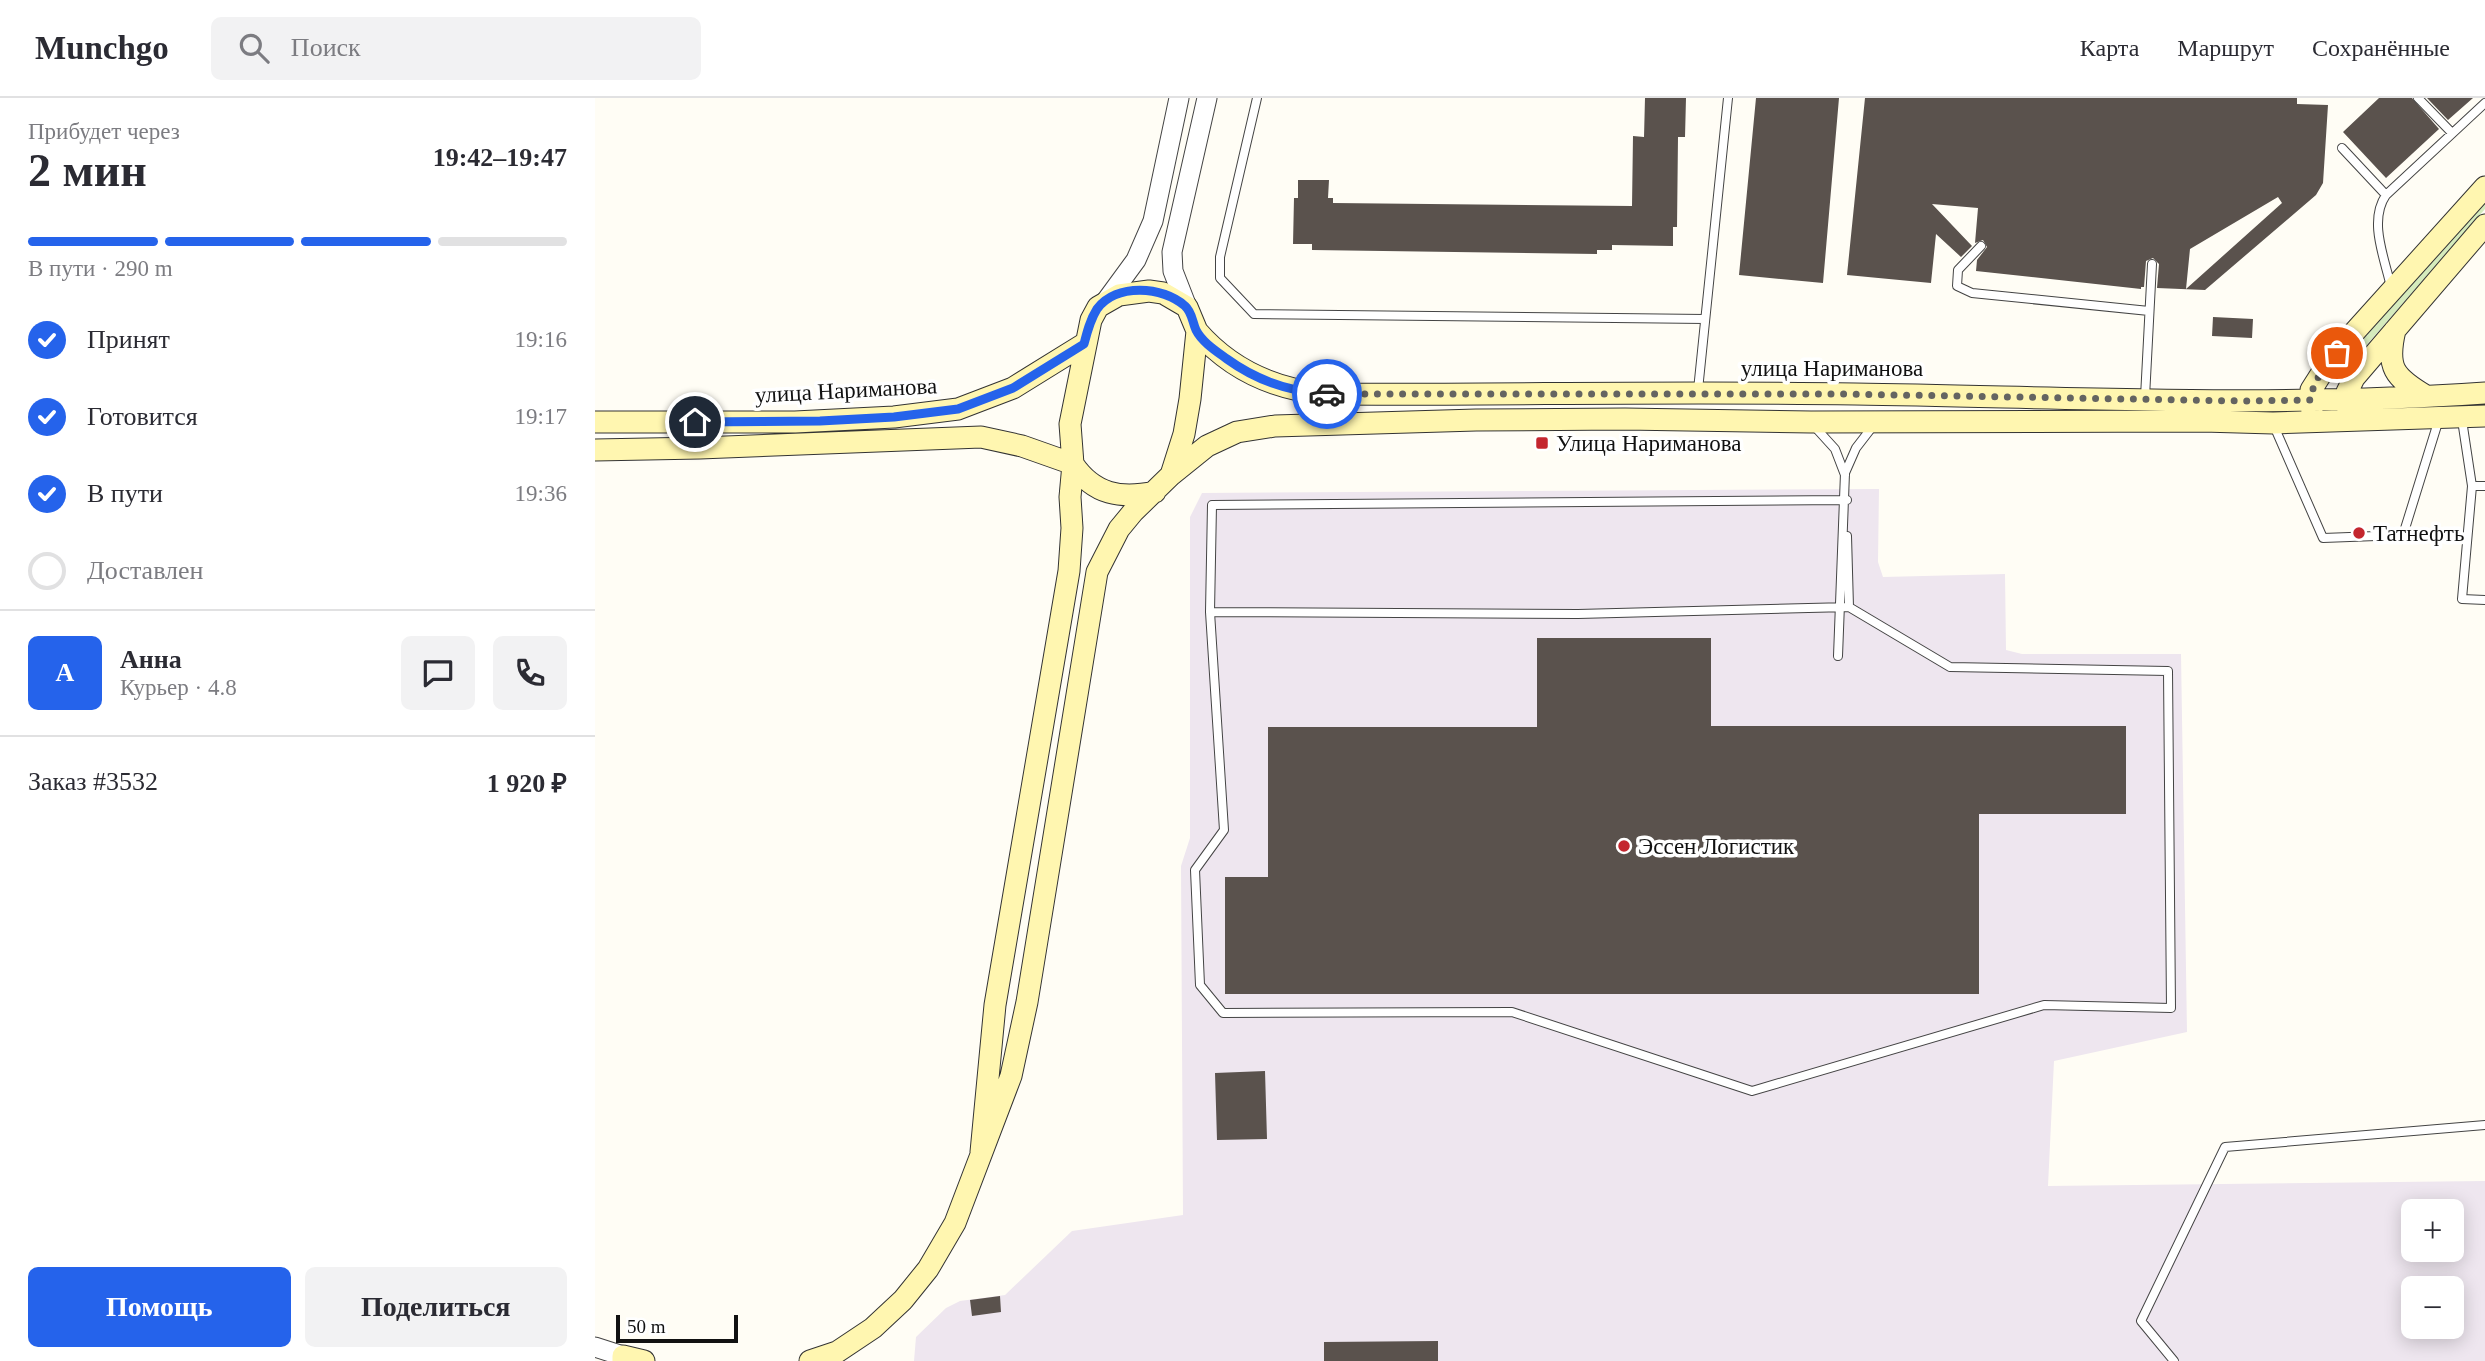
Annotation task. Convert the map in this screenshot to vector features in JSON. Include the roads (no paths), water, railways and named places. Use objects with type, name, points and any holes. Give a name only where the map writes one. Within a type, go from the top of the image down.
[{"type":"main road","points":[[2312,422],[2311,390],[2316,379],[2349,338],[2485,187]]},
{"type":"main road","points":[[2348,421],[2347,392],[2354,378],[2485,225]]},
{"type":"main road","points":[[981,1152],[995,1005],[1069,571],[1073,464],[1070,424],[1084,344],[1091,320],[1098,307],[1126,293],[1163,293],[1187,307],[1197,331],[1184,434],[1171,475]]},
{"type":"main road","points":[[2396,329],[2390,350],[2392,367],[2403,383],[2428,397]]},
{"type":"main road","name":"улица Нариманова","points":[[1197,331],[1211,348],[1249,373],[1300,392],[1386,395],[1698,393],[2242,401],[2428,397],[2485,393]]},
{"type":"main road","name":"улица Нариманова","points":[[595,422],[795,422],[894,417],[958,409],[1013,388],[1084,344]]},
{"type":"main road","points":[[810,1361],[838,1352],[873,1328],[903,1300],[929,1269],[955,1223],[1011,1076],[1027,1002],[1097,572],[1119,529],[1133,512],[1157,492],[1171,475],[1207,446],[1237,432],[1275,426],[1476,420],[2203,421],[2273,424],[2485,416]]},
{"type":"main road","points":[[595,450],[700,449],[981,437],[1022,446],[1073,464],[1089,482],[1112,494],[1126,496],[1157,492]]},
{"type":"street","points":[[1106,301],[1136,260],[1153,221],[1179,98]]},
{"type":"street","points":[[1187,307],[1173,271],[1172,252],[1207,98]]},
{"type":"street","points":[[595,1347],[630,1359]]},
{"type":"lane","points":[[1257,98],[1220,257],[1220,278],[1255,314],[1705,319]]},
{"type":"lane","points":[[1698,393],[1728,98]]},
{"type":"lane","points":[[2418,98],[2452,133]]},
{"type":"lane","points":[[2392,290],[2377,213],[2386,195],[2485,103]]},
{"type":"lane","points":[[2342,148],[2386,195]]},
{"type":"lane","points":[[1980,246],[1958,270],[1957,286],[1972,293],[2149,311]]},
{"type":"lane","points":[[2145,399],[2153,264]]},
{"type":"lane","points":[[2273,424],[2323,538],[2403,535],[2439,417]]},
{"type":"lane","points":[[2461,417],[2472,486],[2462,599],[2485,600]]},
{"type":"lane","points":[[1838,656],[1845,473],[1856,448],[1876,420]]},
{"type":"lane","points":[[1811,422],[1835,449],[1845,473],[1849,607]]},
{"type":"lane","points":[[2472,486],[2485,486]]},
{"type":"lane","points":[[1210,612],[1579,614],[1849,607],[1950,667],[2168,671],[2171,1008],[2044,1005],[1752,1091],[1512,1012],[1223,1013],[1200,985],[1195,870],[1224,831],[1210,612],[1212,505],[1847,500]]},
{"type":"lane","points":[[2174,1361],[2141,1321],[2225,1147],[2485,1125]]},
{"type":"place","name":"Улица Нариманова","points":[[1542,443]]},
{"type":"place","name":"Татнефть","points":[[2359,533]]},
{"type":"place","name":"Эссен Логистик","points":[[1624,846]]}]
